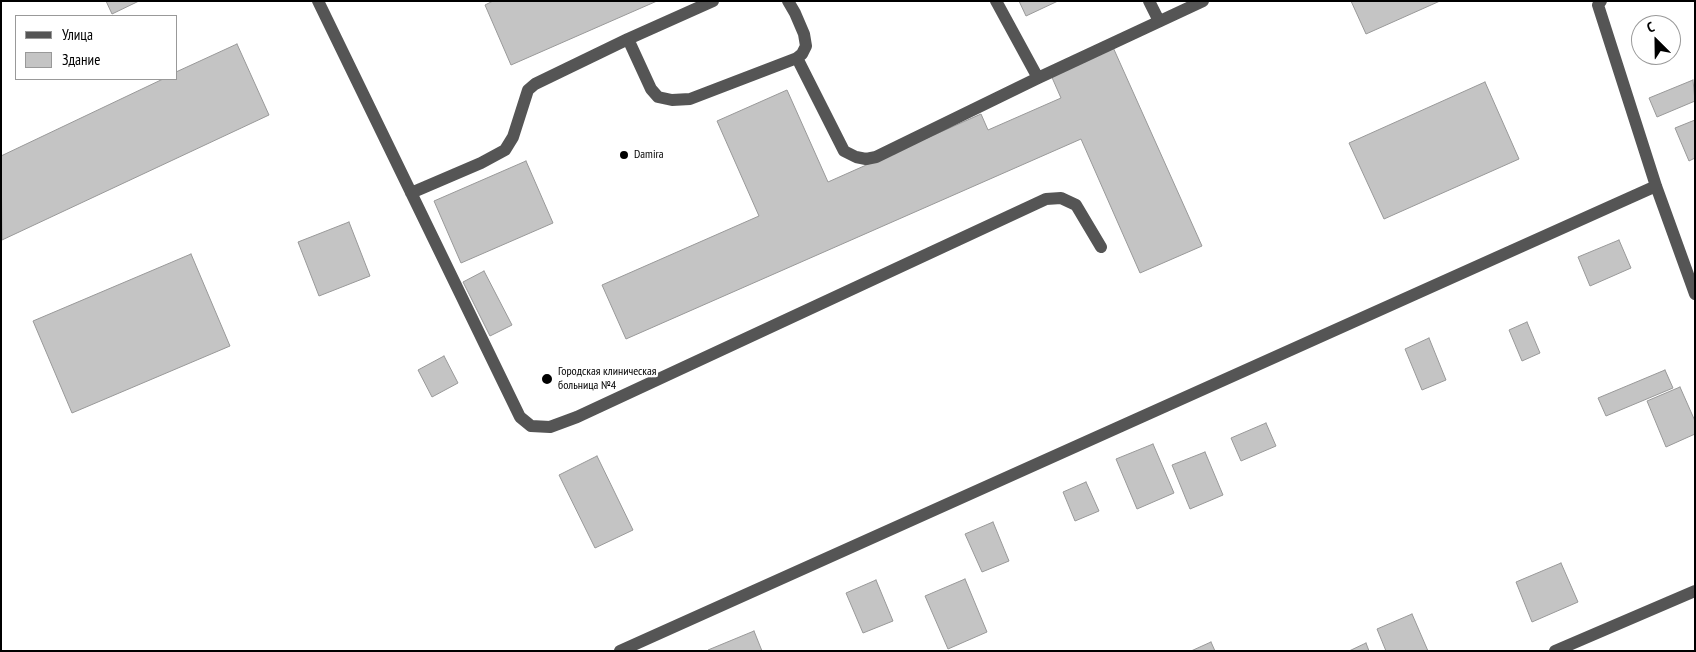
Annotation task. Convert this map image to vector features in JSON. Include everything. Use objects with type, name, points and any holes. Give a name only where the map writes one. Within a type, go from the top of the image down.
[{"type":"street","points":[[318,1],[520,417],[531,426],[550,427],[577,417],[1046,199],[1061,198],[1076,205],[1101,247]]},
{"type":"street","points":[[411,193],[481,163],[505,150],[513,137],[528,90],[535,84],[713,1]]},
{"type":"street","points":[[628,39],[651,89],[658,97],[672,100],[690,99],[797,58],[802,54],[806,46],[804,34],[788,1]]},
{"type":"street","points":[[996,1],[1038,78]]},
{"type":"street","points":[[1149,1],[1159,21]]},
{"type":"street","points":[[797,58],[844,152],[866,159],[876,157],[1038,78],[1203,1]]},
{"type":"street","points":[[1601,1],[1598,5],[1656,186],[1695,294]]},
{"type":"street","points":[[620,651],[1656,186]]},
{"type":"street","points":[[1555,651],[1695,591]]},
{"type":"building","points":[[106,1],[139,1],[112,14]]},
{"type":"building","points":[[493,1],[657,1],[511,65],[485,5]]},
{"type":"building","points":[[1019,1],[1058,1],[1026,16]]},
{"type":"building","points":[[1351,1],[1440,1],[1366,34]]},
{"type":"building","points":[[237,44],[269,115],[2,240],[1,156],[161,80],[178,80],[178,71]]},
{"type":"building","points":[[1112,45],[1202,246],[1140,273],[1081,139],[626,339],[602,285],[759,216],[717,121],[787,90],[828,182],[981,114],[988,130],[1061,98],[1050,73]]},
{"type":"building","points":[[1693,80],[1695,101],[1657,117],[1649,98]]},
{"type":"building","points":[[1485,82],[1519,159],[1384,219],[1349,143]]},
{"type":"building","points":[[1695,120],[1695,158],[1689,161],[1675,128]]},
{"type":"building","points":[[526,161],[553,223],[461,263],[434,201]]},
{"type":"building","points":[[349,222],[370,276],[319,296],[298,242]]},
{"type":"building","points":[[1619,240],[1631,268],[1590,286],[1578,257]]},
{"type":"building","points":[[191,254],[230,346],[72,413],[33,321]]},
{"type":"building","points":[[484,271],[512,325],[490,336],[463,282]]},
{"type":"building","points":[[1527,322],[1540,353],[1522,361],[1509,330]]},
{"type":"building","points":[[1429,338],[1446,380],[1422,390],[1405,349]]},
{"type":"building","points":[[444,356],[458,383],[432,397],[418,370]]},
{"type":"building","points":[[1665,370],[1673,388],[1606,416],[1598,398]]},
{"type":"building","points":[[1680,387],[1695,421],[1695,434],[1666,447],[1647,401]]},
{"type":"building","points":[[1266,423],[1276,446],[1241,461],[1231,438]]},
{"type":"building","points":[[1153,444],[1174,493],[1137,509],[1116,459]]},
{"type":"building","points":[[1205,452],[1223,495],[1190,509],[1172,465]]},
{"type":"building","points":[[597,456],[633,530],[595,548],[559,475]]},
{"type":"building","points":[[1086,482],[1099,511],[1075,521],[1063,492]]},
{"type":"building","points":[[993,522],[1009,561],[982,572],[965,534]]},
{"type":"building","points":[[1561,563],[1578,602],[1532,622],[1516,582]]},
{"type":"building","points":[[965,579],[987,632],[948,649],[925,596]]},
{"type":"building","points":[[876,580],[893,621],[863,633],[846,593]]},
{"type":"building","points":[[1412,614],[1428,651],[1386,651],[1377,629]]},
{"type":"building","points":[[754,631],[762,651],[708,651],[708,650]]},
{"type":"building","points":[[1211,642],[1215,651],[1191,651]]},
{"type":"building","points":[[1366,643],[1369,651],[1349,651]]},
{"type":"place","name":"Damira","points":[[624,155]]},
{"type":"place","name":"Городская клиническая больница №4","points":[[547,379]]}]
